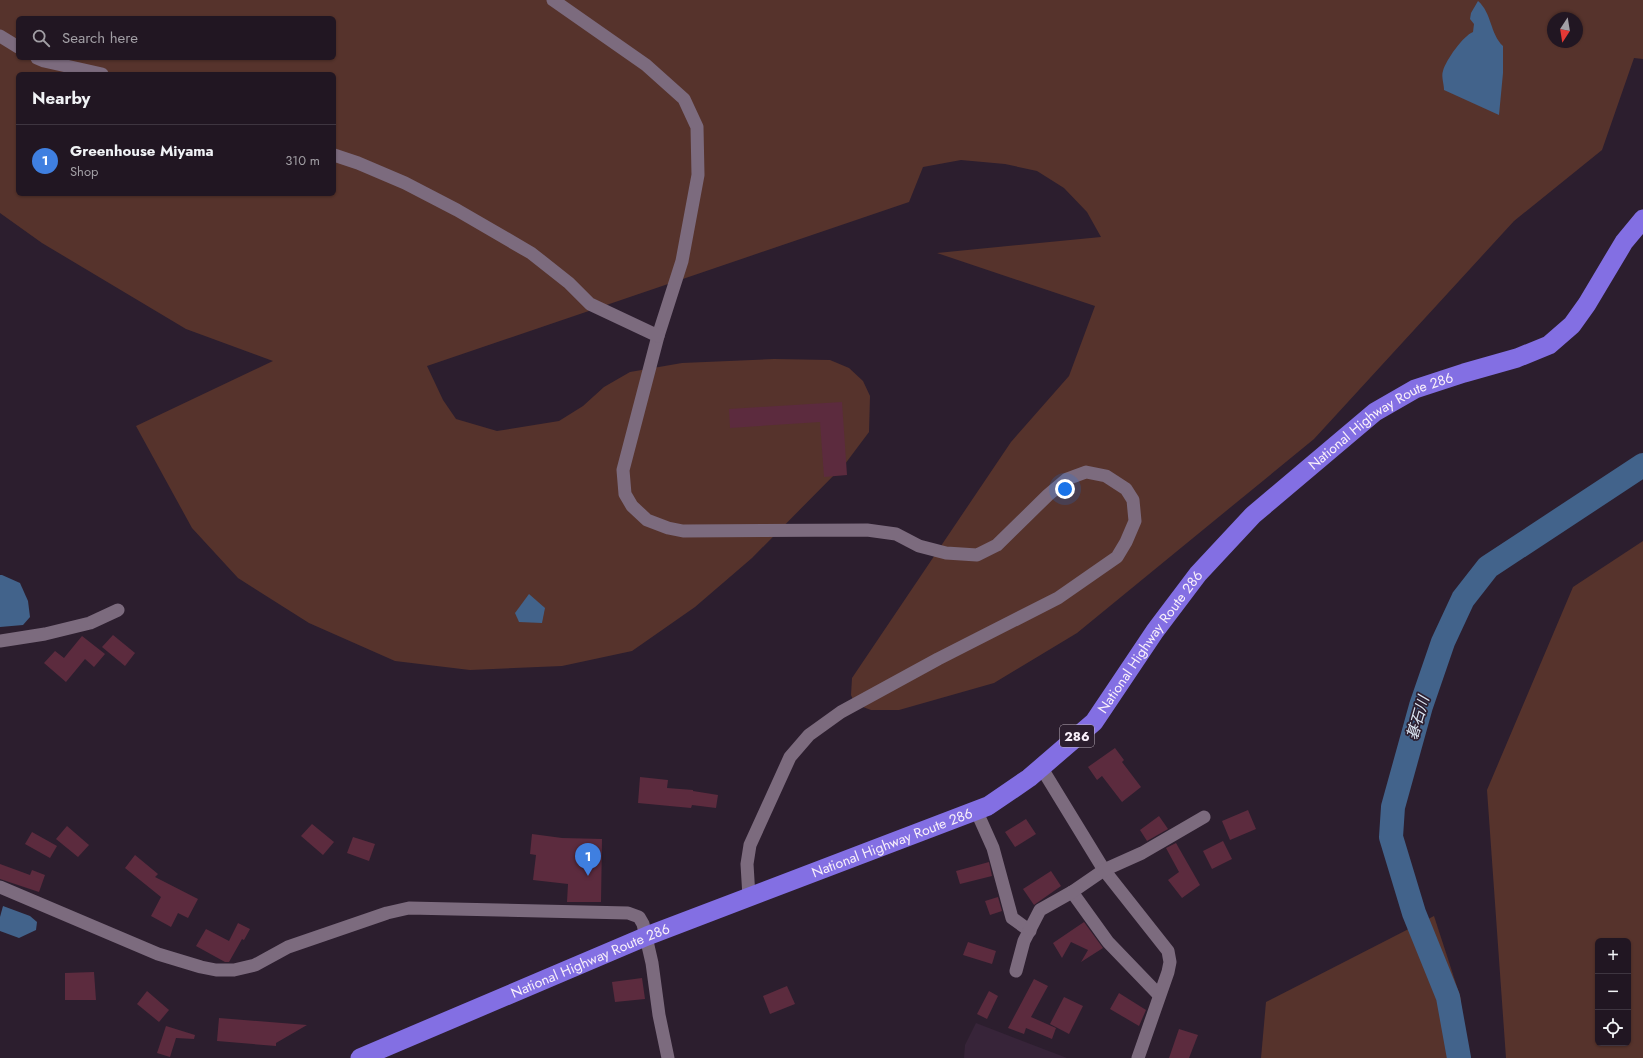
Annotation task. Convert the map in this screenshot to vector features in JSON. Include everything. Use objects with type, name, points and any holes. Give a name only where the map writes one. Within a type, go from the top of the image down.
[{"type":"highway","name":"National Highway Route 286","points":[[360,1058],[647,936],[988,806],[1028,778],[1094,722],[1155,631],[1198,574],[1253,515],[1375,412],[1415,389],[1517,358],[1549,345],[1572,325],[1587,304],[1624,242],[1643,219]]},
{"type":"street","points":[[553,0],[646,64],[684,99],[697,127],[698,174],[682,261],[658,336],[623,470],[625,494],[632,506],[647,520],[668,528],[683,531],[867,530],[896,534],[920,546],[946,553],[977,555],[997,545],[1048,495],[1067,479],[1086,472],[1106,476],[1126,489],[1134,500],[1135,521],[1126,542],[1117,557],[1058,598],[938,659],[848,708],[809,735],[790,757],[750,845],[747,864],[749,897]]},
{"type":"street","points":[[0,36],[16,46]]},
{"type":"street","points":[[42,60],[93,72]]},
{"type":"street","points":[[336,156],[358,163],[405,183],[457,210],[531,253],[569,283],[590,304],[658,336]]},
{"type":"street","points":[[0,641],[45,634],[90,623],[118,610]]},
{"type":"street","points":[[1041,767],[1104,870],[1168,950],[1170,962],[1168,972],[1138,1058]]},
{"type":"street","points":[[976,810],[993,848],[1012,918],[1030,931]]},
{"type":"street","points":[[1016,971],[1024,941],[1040,910],[1072,892],[1104,870],[1142,853],[1204,817]]},
{"type":"street","points":[[0,887],[158,954],[185,963],[216,970],[234,970],[255,965],[288,947],[387,913],[409,908],[628,913],[639,917],[644,924],[659,1016],[668,1058]]},
{"type":"street","points":[[1072,892],[1108,942],[1159,995]]},
{"type":"shaded area","points":[[0,0],[1643,0],[1643,59],[1634,58],[1602,150],[1514,221],[1314,439],[1077,633],[994,683],[899,710],[871,710],[855,704],[851,695],[852,678],[1011,442],[1069,376],[1095,306],[937,253],[1101,237],[1087,212],[1064,188],[1037,171],[1005,164],[961,160],[923,167],[909,202],[427,366],[443,400],[456,419],[497,431],[559,421],[583,406],[604,387],[630,372],[682,363],[774,359],[830,360],[849,368],[863,381],[870,396],[869,432],[845,464],[752,558],[695,607],[632,651],[562,666],[470,670],[395,661],[309,623],[238,578],[192,528],[136,426],[273,361],[186,329],[42,243],[0,213]]},
{"type":"shaded area","points":[[1643,541],[1643,1058],[1506,1058],[1487,790],[1573,587]]},
{"type":"shaded area","points":[[1434,916],[1461,999],[1462,1058],[1261,1058],[1266,1002]]},
{"type":"shaded area","points":[[976,1023],[1067,1058],[964,1058],[965,1045]]},
{"type":"water","points":[[1478,1],[1486,11],[1496,36],[1503,46],[1503,73],[1499,115],[1444,90],[1442,75],[1443,71],[1451,55],[1460,43],[1473,32],[1474,24],[1470,19],[1471,13]]},
{"type":"water","points":[[0,575],[20,583],[28,601],[30,617],[23,625],[0,627]]},
{"type":"water","points":[[529,594],[545,608],[542,623],[519,622],[515,613]]},
{"type":"water","points":[[3,906],[30,916],[37,922],[36,930],[19,938],[0,931],[0,917]]},
{"type":"building","points":[[842,402],[847,475],[824,477],[820,422],[730,428],[729,409]]},
{"type":"building","points":[[113,635],[135,653],[125,666],[102,647]]},
{"type":"building","points":[[82,636],[105,654],[94,667],[85,659],[66,682],[44,663],[55,651],[64,658]]},
{"type":"building","points":[[1115,748],[1124,760],[1122,762],[1141,787],[1122,802],[1102,776],[1097,780],[1088,767]]},
{"type":"building","points":[[640,777],[668,780],[667,788],[693,790],[718,795],[716,808],[692,805],[691,808],[638,803]]},
{"type":"building","points":[[1248,810],[1256,829],[1230,840],[1222,821]]},
{"type":"building","points":[[1159,816],[1168,829],[1147,841],[1140,830]]},
{"type":"building","points":[[1026,819],[1036,834],[1015,847],[1005,832]]},
{"type":"building","points":[[312,824],[334,842],[323,855],[301,836]]},
{"type":"building","points":[[67,826],[89,845],[78,857],[56,839]]},
{"type":"building","points":[[32,832],[57,846],[50,858],[25,844]]},
{"type":"building","points":[[532,834],[562,838],[602,839],[601,902],[567,902],[568,884],[533,880],[536,855],[530,854]]},
{"type":"building","points":[[353,837],[375,844],[369,861],[347,853]]},
{"type":"building","points":[[1223,841],[1232,859],[1212,869],[1203,851]]},
{"type":"building","points":[[1176,843],[1200,885],[1182,898],[1168,880],[1179,872],[1166,848]]},
{"type":"building","points":[[135,855],[158,874],[155,877],[198,899],[188,918],[178,913],[171,927],[151,916],[161,897],[125,868]]},
{"type":"building","points":[[989,862],[992,876],[960,884],[956,871]]},
{"type":"building","points":[[0,864],[30,875],[32,870],[45,875],[39,892],[0,879]]},
{"type":"building","points":[[1051,871],[1061,886],[1034,905],[1023,889]]},
{"type":"building","points":[[998,897],[1002,911],[990,915],[985,901]]},
{"type":"building","points":[[1084,922],[1103,948],[1081,962],[1088,950],[1071,942],[1062,958],[1053,943]]},
{"type":"building","points":[[238,923],[250,929],[244,940],[242,939],[229,962],[225,962],[196,946],[206,929],[229,941]]},
{"type":"building","points":[[968,942],[996,951],[992,964],[963,955]]},
{"type":"building","points":[[94,972],[96,1000],[65,1000],[65,973]]},
{"type":"building","points":[[642,978],[645,999],[615,1002],[612,982]]},
{"type":"building","points":[[1034,979],[1048,986],[1031,1017],[1056,1028],[1052,1039],[1026,1028],[1024,1034],[1008,1028]]},
{"type":"building","points":[[787,986],[795,1004],[770,1014],[763,996]]},
{"type":"building","points":[[147,991],[169,1010],[159,1022],[137,1004]]},
{"type":"building","points":[[989,991],[998,996],[987,1019],[977,1014]]},
{"type":"building","points":[[1119,993],[1146,1010],[1139,1026],[1110,1009]]},
{"type":"building","points":[[1064,997],[1083,1006],[1069,1034],[1050,1024]]},
{"type":"building","points":[[219,1018],[307,1025],[276,1043],[276,1046],[217,1041]]},
{"type":"building","points":[[166,1026],[195,1035],[194,1039],[176,1038],[170,1057],[157,1053]]},
{"type":"building","points":[[1179,1029],[1198,1035],[1189,1058],[1169,1058]]},
{"type":"waterway","name":"碁石川","points":[[1459,1058],[1448,997],[1414,913],[1391,837],[1393,807],[1421,706],[1443,642],[1463,599],[1488,567],[1643,465]]},
{"type":"place","name":"Greenhouse Miyama","points":[[588,876]]}]
